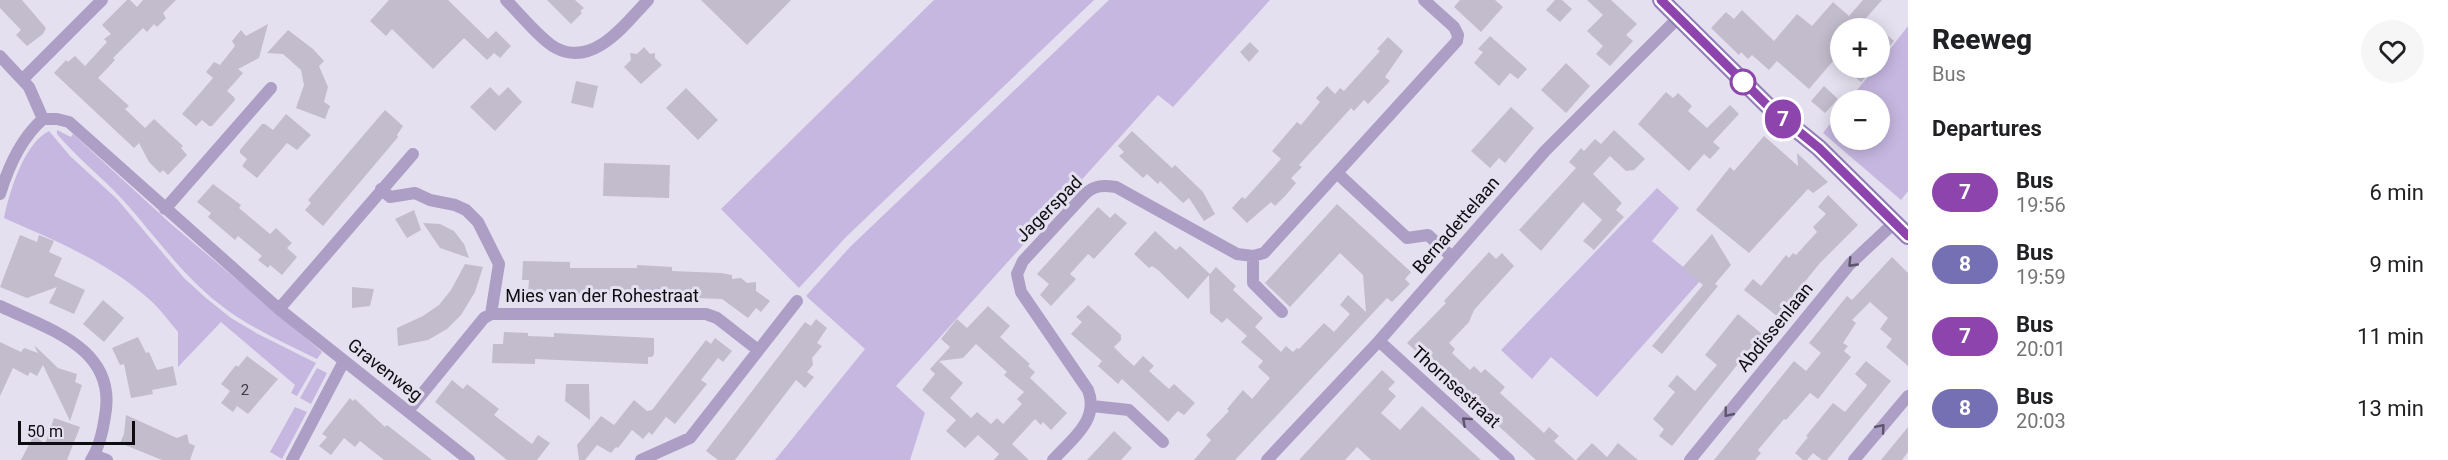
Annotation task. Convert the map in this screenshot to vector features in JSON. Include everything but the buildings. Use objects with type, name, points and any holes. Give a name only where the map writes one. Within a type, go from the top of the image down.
[{"type":"street","points":[[23,79],[102,0]]},
{"type":"street","points":[[506,0],[554,47],[567,52],[587,51],[610,40],[648,0]]},
{"type":"street","points":[[1282,312],[1252,283],[1253,256],[1264,253],[1269,248],[1457,41],[1458,35],[1454,27],[1424,0]]},
{"type":"street","points":[[1661,0],[1770,108],[1819,148],[1908,236]]},
{"type":"street","name":"Bernadettelaan","points":[[1267,460],[1379,341],[1545,151],[1678,18]]},
{"type":"street","points":[[0,56],[29,87],[43,119],[25,141],[10,168],[0,194]]},
{"type":"street","points":[[165,209],[271,88]]},
{"type":"street","name":"Gravenweg","points":[[43,119],[69,122],[279,309],[470,460]]},
{"type":"street","points":[[279,309],[413,154]]},
{"type":"street","points":[[1337,173],[1407,238],[1428,236],[1452,256]]},
{"type":"street","name":"Jagerspad","points":[[1092,406],[1088,390],[1020,292],[1017,274],[1023,261],[1085,194],[1098,186],[1116,187],[1238,254],[1253,256]]},
{"type":"street","points":[[381,189],[390,197],[415,193],[430,200],[455,205],[466,210],[478,222],[500,264],[491,314]]},
{"type":"street","name":"Abdissenlaan","points":[[1690,460],[1850,264],[1894,223]]},
{"type":"street","points":[[641,460],[690,438],[796,301]]},
{"type":"street","points":[[0,306],[70,340],[87,352],[99,369],[108,404],[93,457],[107,460]]},
{"type":"street","name":"Mies van der Rohestraat","points":[[408,411],[484,318],[491,314],[706,314],[717,318],[758,350]]},
{"type":"street","name":"Thornsestraat","points":[[1379,341],[1509,460]]},
{"type":"street","points":[[292,460],[344,361]]},
{"type":"street","points":[[1854,460],[1908,396]]},
{"type":"street","points":[[1053,460],[1087,423],[1092,406],[1129,410],[1163,442]]},
{"type":"shaded area","points":[[934,0],[1094,0],[846,237],[799,288],[721,209]]},
{"type":"shaded area","points":[[1109,0],[1270,0],[1173,107],[1158,95],[896,386],[925,413],[910,460],[775,460],[865,349],[806,296],[850,247]]},
{"type":"shaded area","points":[[1908,26],[1908,191],[1901,200],[1843,150],[1890,150],[1890,90],[1857,90],[1867,78],[1890,78],[1890,49]]},
{"type":"shaded area","points":[[1830,124],[1830,139],[1823,133]]},
{"type":"shaded area","points":[[57,130],[71,137],[73,134],[170,223],[322,352],[317,359],[241,319],[204,291],[179,266],[122,199],[65,143],[57,134]]},
{"type":"shaded area","points":[[49,131],[70,156],[117,199],[184,278],[206,298],[231,318],[258,334],[316,363],[297,396],[291,393],[295,385],[221,322],[178,367],[178,332],[150,300],[99,263],[4,218],[14,183],[25,157],[40,137]]},
{"type":"shaded area","points":[[1657,188],[1679,208],[1652,241],[1700,281],[1597,397],[1551,357],[1532,379],[1501,350]]},
{"type":"shaded area","points":[[317,368],[327,373],[311,404],[300,398]]},
{"type":"shaded area","points":[[295,407],[307,412],[282,459],[270,452]]},
{"type":"bus line","name":"7","points":[[1661,0],[1770,108],[1819,148],[1908,236]]}]
